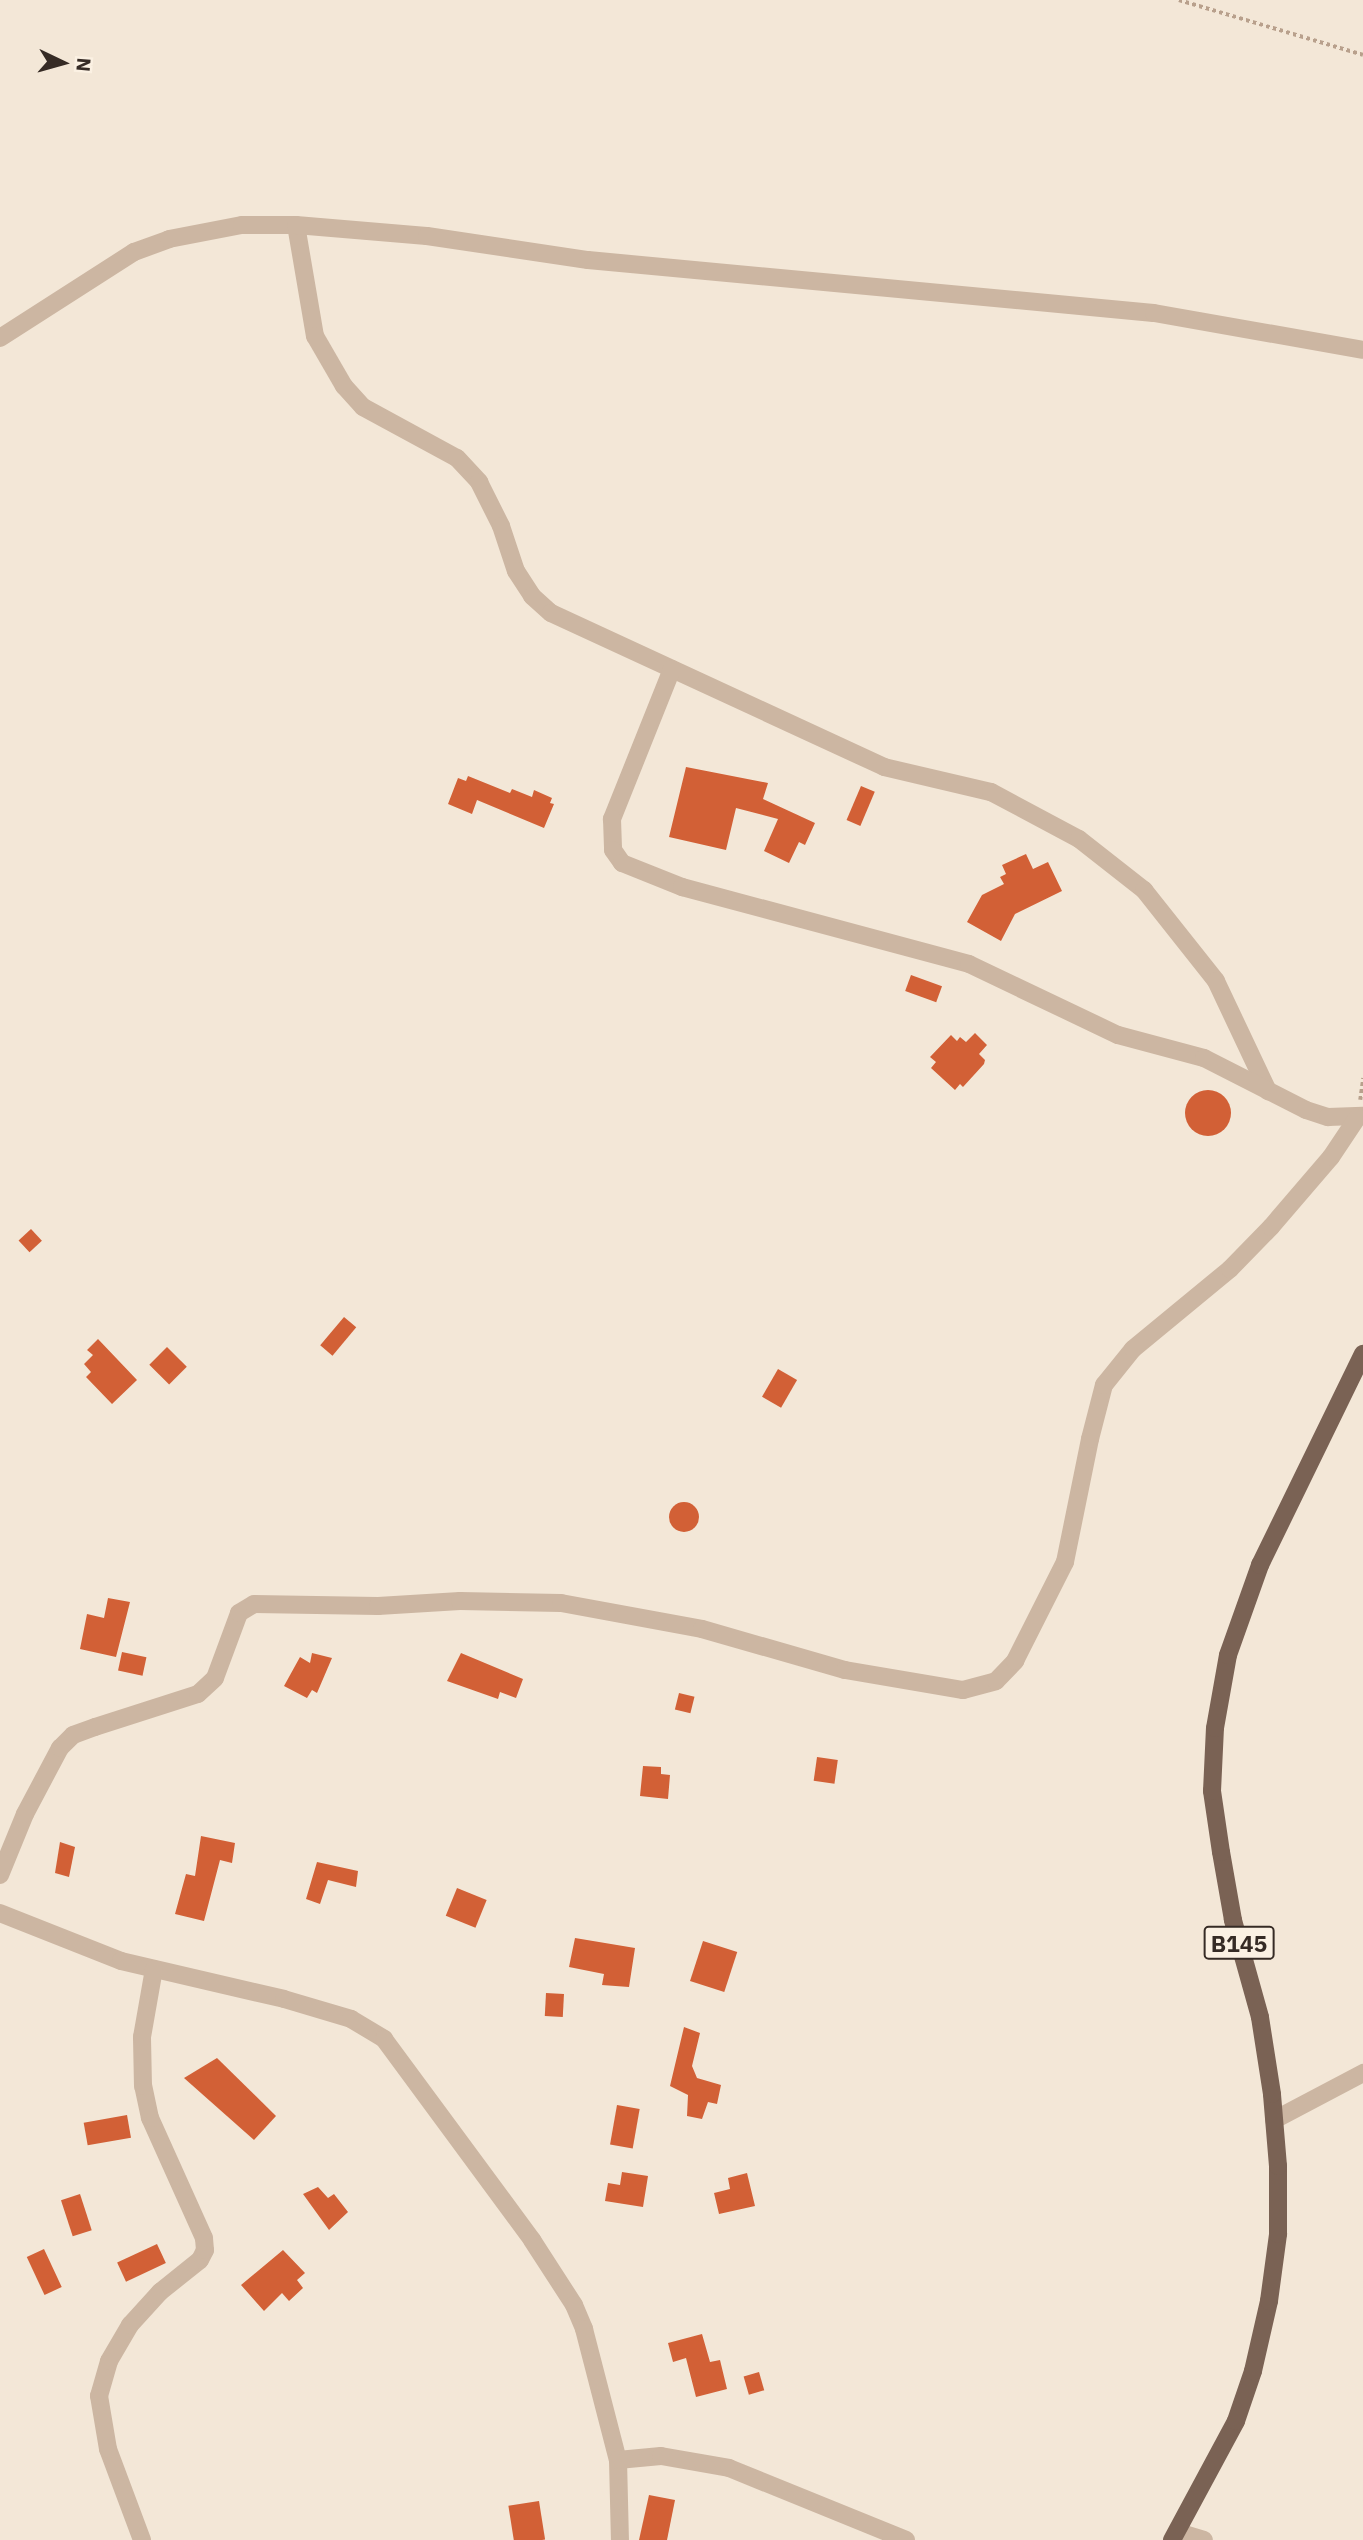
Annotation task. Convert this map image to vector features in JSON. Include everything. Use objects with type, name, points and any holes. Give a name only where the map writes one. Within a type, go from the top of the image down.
[{"type":"main road","name":"B145","points":[[1175,2536],[1236,2421],[1253,2371],[1269,2301],[1278,2234],[1274,2120],[1260,2017],[1233,1920],[1221,1852],[1212,1791],[1214,1728],[1228,1655],[1260,1566],[1363,1354]]},
{"type":"street","points":[[0,338],[134,251],[169,239],[242,225],[296,225],[427,236],[588,260],[1154,313],[1363,350]]},
{"type":"street","points":[[296,225],[314,336],[344,386],[363,407],[457,458],[479,482],[501,526],[516,571],[532,596],[551,613],[884,767],[991,792],[1079,839],[1144,890],[1216,981],[1268,1091]]},
{"type":"street","points":[[672,669],[612,818],[613,850],[622,863],[682,887],[969,964],[1118,1035],[1203,1059],[1317,1113],[1360,1117]]},
{"type":"street","points":[[0,1875],[25,1814],[60,1748],[73,1735],[198,1694],[215,1678],[239,1613],[254,1604],[378,1606],[460,1601],[561,1603],[702,1629],[845,1670],[963,1690],[996,1681],[1015,1661],[1065,1562],[1104,1385],[1133,1349],[1230,1269],[1271,1227],[1331,1157],[1360,1117]]},
{"type":"street","points":[[0,1913],[121,1961],[284,1999],[351,2019],[384,2039],[532,2240],[574,2305],[584,2329],[618,2460],[620,2540]]},
{"type":"street","points":[[142,2540],[108,2449],[99,2396],[109,2361],[130,2325],[160,2292],[200,2260],[205,2250],[204,2238],[150,2118],[142,2086],[142,2037],[154,1969]]},
{"type":"street","points":[[1274,2120],[1363,2073]]},
{"type":"street","points":[[618,2460],[662,2456],[729,2468],[906,2540]]},
{"type":"street","points":[[1175,2536],[1204,2540]]},
{"type":"path","points":[[1179,0],[1363,55]]},
{"type":"building","points":[[686,767],[768,783],[763,799],[815,823],[805,845],[799,842],[789,863],[764,851],[778,819],[736,808],[726,850],[669,837]]},
{"type":"building","points":[[468,776],[510,793],[512,789],[532,797],[534,790],[552,798],[550,803],[554,804],[544,828],[477,800],[472,814],[448,804],[458,778],[466,781]]},
{"type":"building","points":[[861,786],[875,792],[860,826],[847,820]]},
{"type":"building","points":[[1026,854],[1033,869],[1048,862],[1062,891],[1015,914],[1001,941],[967,922],[982,895],[1004,884],[1000,877],[1006,874],[1002,865]]},
{"type":"building","points":[[911,975],[942,986],[936,1002],[905,991]]},
{"type":"building","points":[[975,1033],[987,1045],[979,1054],[985,1060],[984,1064],[963,1087],[960,1084],[955,1090],[931,1068],[936,1062],[930,1057],[951,1035],[957,1041],[960,1037],[966,1042]]},
{"type":"building","points":[[1208,1090],[1224,1097],[1231,1113],[1224,1129],[1208,1136],[1192,1129],[1185,1113],[1192,1097]]},
{"type":"building","points":[[31,1229],[42,1241],[29,1252],[19,1241]]},
{"type":"building","points":[[344,1317],[356,1327],[332,1356],[320,1345]]},
{"type":"building","points":[[98,1339],[137,1380],[112,1404],[86,1377],[91,1372],[84,1364],[93,1355],[87,1350]]},
{"type":"building","points":[[167,1347],[187,1367],[169,1384],[149,1365]]},
{"type":"building","points":[[778,1369],[797,1380],[781,1408],[762,1397]]},
{"type":"building","points":[[684,1502],[690,1503],[698,1511],[698,1523],[690,1531],[684,1532],[678,1531],[670,1523],[669,1517],[670,1511],[678,1503]]},
{"type":"building","points":[[108,1598],[130,1602],[116,1657],[80,1649],[87,1614],[104,1618]]},
{"type":"building","points":[[122,1652],[146,1657],[143,1676],[118,1671]]},
{"type":"building","points":[[312,1653],[332,1658],[317,1693],[312,1690],[307,1698],[284,1686],[300,1657],[310,1663]]},
{"type":"building","points":[[461,1653],[523,1679],[516,1698],[500,1692],[498,1699],[447,1681]]},
{"type":"building","points":[[679,1693],[695,1697],[690,1713],[675,1709]]},
{"type":"building","points":[[817,1757],[838,1760],[834,1784],[814,1781]]},
{"type":"building","points":[[643,1766],[661,1767],[661,1774],[670,1775],[668,1799],[640,1796]]},
{"type":"building","points":[[201,1836],[235,1843],[232,1863],[220,1860],[204,1921],[175,1914],[186,1874],[195,1876]]},
{"type":"building","points":[[60,1842],[75,1847],[69,1877],[55,1873]]},
{"type":"building","points":[[317,1862],[358,1871],[356,1887],[328,1880],[320,1904],[306,1899]]},
{"type":"building","points":[[457,1888],[487,1900],[475,1928],[446,1916]]},
{"type":"building","points":[[575,1938],[635,1948],[629,1987],[602,1985],[604,1974],[569,1967]]},
{"type":"building","points":[[703,1941],[737,1952],[724,1992],[690,1981]]},
{"type":"building","points":[[546,1993],[564,1994],[563,2017],[545,2016]]},
{"type":"building","points":[[684,2027],[700,2033],[692,2066],[697,2078],[721,2085],[717,2104],[708,2102],[702,2119],[687,2116],[688,2095],[670,2086]]},
{"type":"building","points":[[217,2058],[276,2116],[254,2140],[184,2078]]},
{"type":"building","points":[[617,2105],[640,2109],[633,2148],[610,2144]]},
{"type":"building","points":[[127,2115],[131,2138],[88,2145],[84,2123]]},
{"type":"building","points":[[622,2172],[648,2176],[643,2207],[605,2201],[608,2183],[620,2185]]},
{"type":"building","points":[[747,2173],[755,2206],[719,2214],[714,2193],[730,2189],[728,2178]]},
{"type":"building","points":[[318,2187],[328,2198],[334,2194],[348,2212],[329,2230],[303,2194]]},
{"type":"building","points":[[80,2194],[92,2230],[73,2236],[61,2200]]},
{"type":"building","points":[[157,2244],[166,2263],[126,2282],[117,2263]]},
{"type":"building","points":[[44,2249],[62,2287],[45,2295],[27,2257]]},
{"type":"building","points":[[283,2250],[305,2273],[297,2280],[303,2288],[289,2301],[282,2293],[264,2311],[241,2285]]},
{"type":"building","points":[[702,2334],[710,2362],[720,2360],[727,2389],[696,2397],[686,2358],[673,2362],[668,2343]]},
{"type":"building","points":[[759,2372],[764,2390],[749,2395],[744,2376]]},
{"type":"building","points":[[649,2495],[675,2500],[667,2540],[639,2540]]},
{"type":"building","points":[[539,2501],[545,2540],[514,2540],[508,2506]]}]
